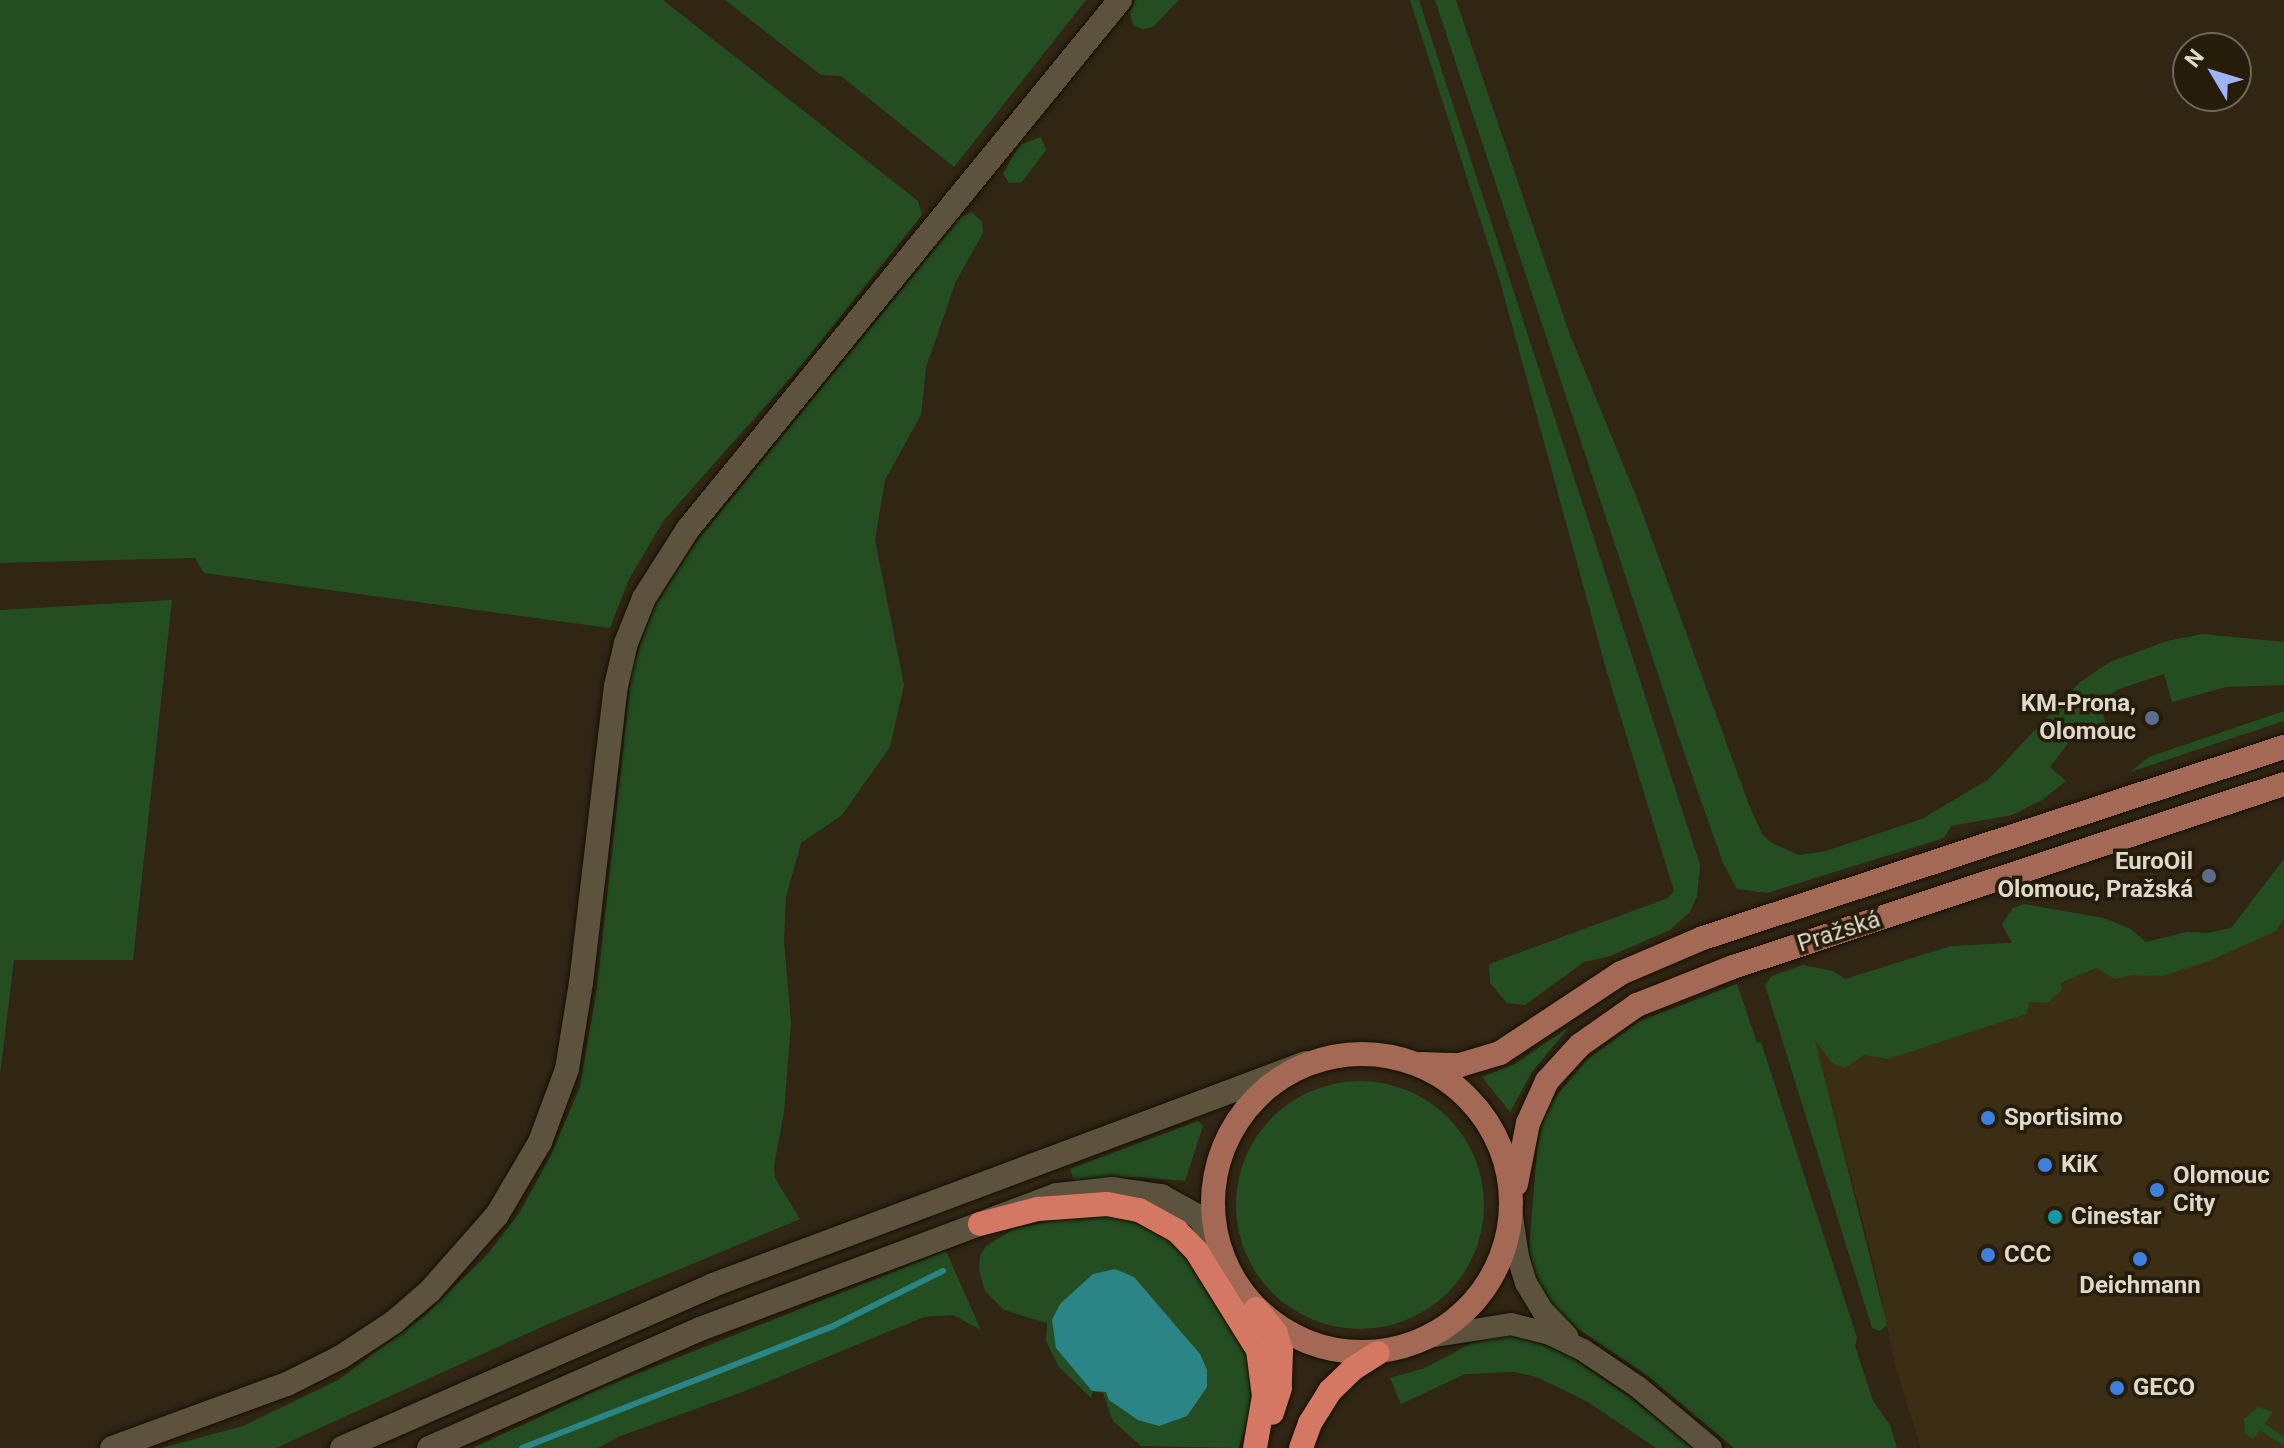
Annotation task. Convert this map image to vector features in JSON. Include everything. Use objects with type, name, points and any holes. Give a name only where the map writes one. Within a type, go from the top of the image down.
[{"type":"highway","points":[[980,1224],[1038,1209],[1107,1204],[1139,1210],[1177,1231],[1197,1252],[1258,1350],[1264,1396],[1257,1448]]},
{"type":"highway","points":[[1256,1309],[1275,1332],[1283,1363],[1280,1388],[1257,1448]]},
{"type":"highway","points":[[1301,1448],[1310,1423],[1330,1391],[1354,1368],[1378,1353]]},
{"type":"main road","points":[[112,1448],[287,1384],[348,1353],[394,1322],[430,1291],[497,1215],[540,1142],[567,1069],[581,983],[616,686],[626,643],[644,598],[688,529],[1120,0]]},
{"type":"main road","name":"Pražská","points":[[1413,1063],[1460,1065],[1479,1061],[1500,1053],[1598,987],[1651,958],[2284,747]]},
{"type":"main road","name":"Pražská","points":[[1306,1063],[1281,1077],[1258,1096],[1229,1137],[1214,1187],[1214,1220],[1220,1249],[1238,1286],[1256,1309],[1287,1333],[1320,1348],[1350,1354],[1378,1353],[1429,1337],[1458,1318],[1485,1288],[1503,1253],[1528,1123],[1547,1081],[1580,1045],[1637,1005],[1733,967],[2284,784]]},
{"type":"main road","points":[[342,1448],[713,1285],[1306,1063],[1364,1054],[1413,1063],[1452,1085],[1483,1116],[1503,1152],[1511,1210]]},
{"type":"main road","points":[[429,1448],[700,1329],[1069,1193],[1128,1190],[1161,1196],[1182,1205],[1206,1225],[1220,1249]]},
{"type":"street","points":[[1511,1210],[1518,1257],[1532,1295],[1551,1320],[1583,1350],[1650,1396],[1711,1448]]},
{"type":"street","points":[[1429,1337],[1511,1324],[1542,1331],[1583,1350]]},
{"type":"shaded area","points":[[2284,919],[2284,1448],[1921,1448],[1897,1372],[1872,1257],[1814,1037],[1951,946],[2056,941],[2209,961],[2275,931]]},
{"type":"green space","points":[[0,0],[663,0],[918,201],[922,215],[799,368],[664,520],[629,579],[610,628],[204,573],[195,558],[0,563]]},
{"type":"green space","points":[[725,0],[1086,0],[954,167],[841,76],[821,75]]},
{"type":"green space","points":[[1135,0],[1179,0],[1153,27],[1143,29],[1133,25],[1130,13]]},
{"type":"green space","points":[[1410,0],[1419,0],[1700,865],[1697,896],[1690,912],[1670,930],[1610,956],[1584,962],[1525,1005],[1507,1003],[1490,983],[1489,964],[1668,898],[1674,891],[1606,669],[1500,281]]},
{"type":"green space","points":[[1435,0],[1456,0],[1570,335],[1638,501],[1749,805],[1762,834],[1772,843],[1799,855],[1826,851],[1922,819],[1989,779],[2080,682],[2110,662],[2167,641],[2203,634],[2284,642],[2284,685],[2226,687],[2172,702],[2164,674],[2119,689],[2101,701],[2106,727],[2100,740],[2082,725],[2050,767],[2066,781],[2042,800],[2012,815],[1951,826],[1944,838],[1767,893],[1737,889],[1723,863],[1678,735]]},
{"type":"green space","points":[[1041,137],[1046,150],[1022,182],[1009,183],[1003,174],[1014,154],[1022,144]]},
{"type":"green space","points":[[972,212],[982,222],[983,233],[956,281],[926,367],[921,415],[885,480],[875,540],[904,685],[890,747],[842,815],[801,843],[786,897],[784,941],[791,1022],[784,1112],[774,1166],[775,1178],[800,1219],[546,1325],[276,1448],[162,1448],[243,1426],[338,1380],[422,1318],[488,1254],[520,1212],[550,1157],[580,1087],[597,988],[632,668],[653,609],[694,545],[961,217]]},
{"type":"green space","points":[[172,600],[133,960],[14,960],[0,1075],[0,610]]},
{"type":"green space","points":[[2284,711],[2284,721],[2130,772],[2149,757]]},
{"type":"green space","points":[[2284,859],[2284,919],[2276,931],[2209,961],[2163,976],[2131,975],[2115,979],[2096,968],[2060,983],[2062,990],[2047,1003],[2030,1002],[2026,1014],[1888,1059],[1864,1055],[1845,1068],[1832,1063],[1815,1040],[1887,1325],[1880,1331],[1872,1328],[1765,985],[1772,976],[1803,965],[1833,971],[1845,979],[1951,946],[2012,943],[2002,924],[2013,908],[2024,904],[2104,918],[2131,929],[2146,942],[2187,932],[2208,933],[2231,928]]},
{"type":"green space","points":[[1737,984],[1757,1043],[1761,1042],[1857,1338],[1855,1346],[1873,1401],[1890,1425],[1897,1448],[1734,1448],[1647,1375],[1559,1316],[1542,1292],[1533,1271],[1529,1251],[1537,1150],[1542,1124],[1554,1099],[1587,1060],[1640,1021]]},
{"type":"green space","points":[[1569,1027],[1532,1072],[1510,1112],[1482,1077],[1515,1064]]},
{"type":"green space","points":[[1360,1081],[1384,1083],[1408,1090],[1448,1117],[1475,1157],[1482,1181],[1482,1229],[1475,1253],[1448,1293],[1408,1320],[1384,1327],[1360,1329],[1336,1327],[1312,1320],[1272,1293],[1245,1253],[1238,1229],[1236,1205],[1238,1181],[1245,1157],[1272,1117],[1312,1090],[1336,1083]]},
{"type":"green space","points":[[1198,1121],[1203,1126],[1185,1181],[1140,1177],[1074,1180],[1070,1169]]},
{"type":"green space","points":[[1092,1213],[1134,1220],[1162,1235],[1187,1259],[1231,1324],[1250,1362],[1254,1388],[1248,1423],[1238,1448],[1141,1446],[1113,1421],[1103,1393],[1093,1391],[1091,1398],[1059,1367],[1046,1341],[1047,1323],[1004,1310],[985,1291],[979,1270],[980,1256],[986,1246],[1014,1229]]},
{"type":"green space","points":[[946,1251],[981,1330],[953,1315],[924,1317],[745,1391],[618,1437],[598,1448],[473,1448],[604,1387]]},
{"type":"green space","points":[[1504,1336],[1522,1336],[1569,1356],[1631,1398],[1693,1448],[1656,1448],[1588,1402],[1537,1377],[1514,1372],[1465,1374],[1401,1404],[1390,1378],[1425,1368],[1472,1343]]},
{"type":"green space","points":[[2258,1407],[2273,1412],[2265,1424],[2284,1437],[2284,1446],[2260,1430],[2253,1439],[2245,1433],[2244,1419]]},
{"type":"water","points":[[1115,1269],[1134,1277],[1200,1354],[1207,1370],[1207,1387],[1187,1416],[1159,1426],[1138,1420],[1109,1400],[1106,1392],[1092,1391],[1056,1348],[1052,1320],[1060,1304],[1093,1274]]},
{"type":"waterway","points":[[522,1448],[833,1326],[943,1271]]},
{"type":"place","name":"KM-Prona, Olomouc","points":[[2152,718]]},
{"type":"place","name":"EuroOil Olomouc, Pražská","points":[[2209,876]]},
{"type":"place","name":"Sportisimo","points":[[1988,1118]]},
{"type":"place","name":"KiK","points":[[2045,1165]]},
{"type":"place","name":"Olomouc City","points":[[2157,1190]]},
{"type":"place","name":"Cinestar","points":[[2055,1217]]},
{"type":"place","name":"CCC","points":[[1988,1255]]},
{"type":"place","name":"Deichmann","points":[[2140,1259]]},
{"type":"place","name":"GECO","points":[[2117,1388]]}]
